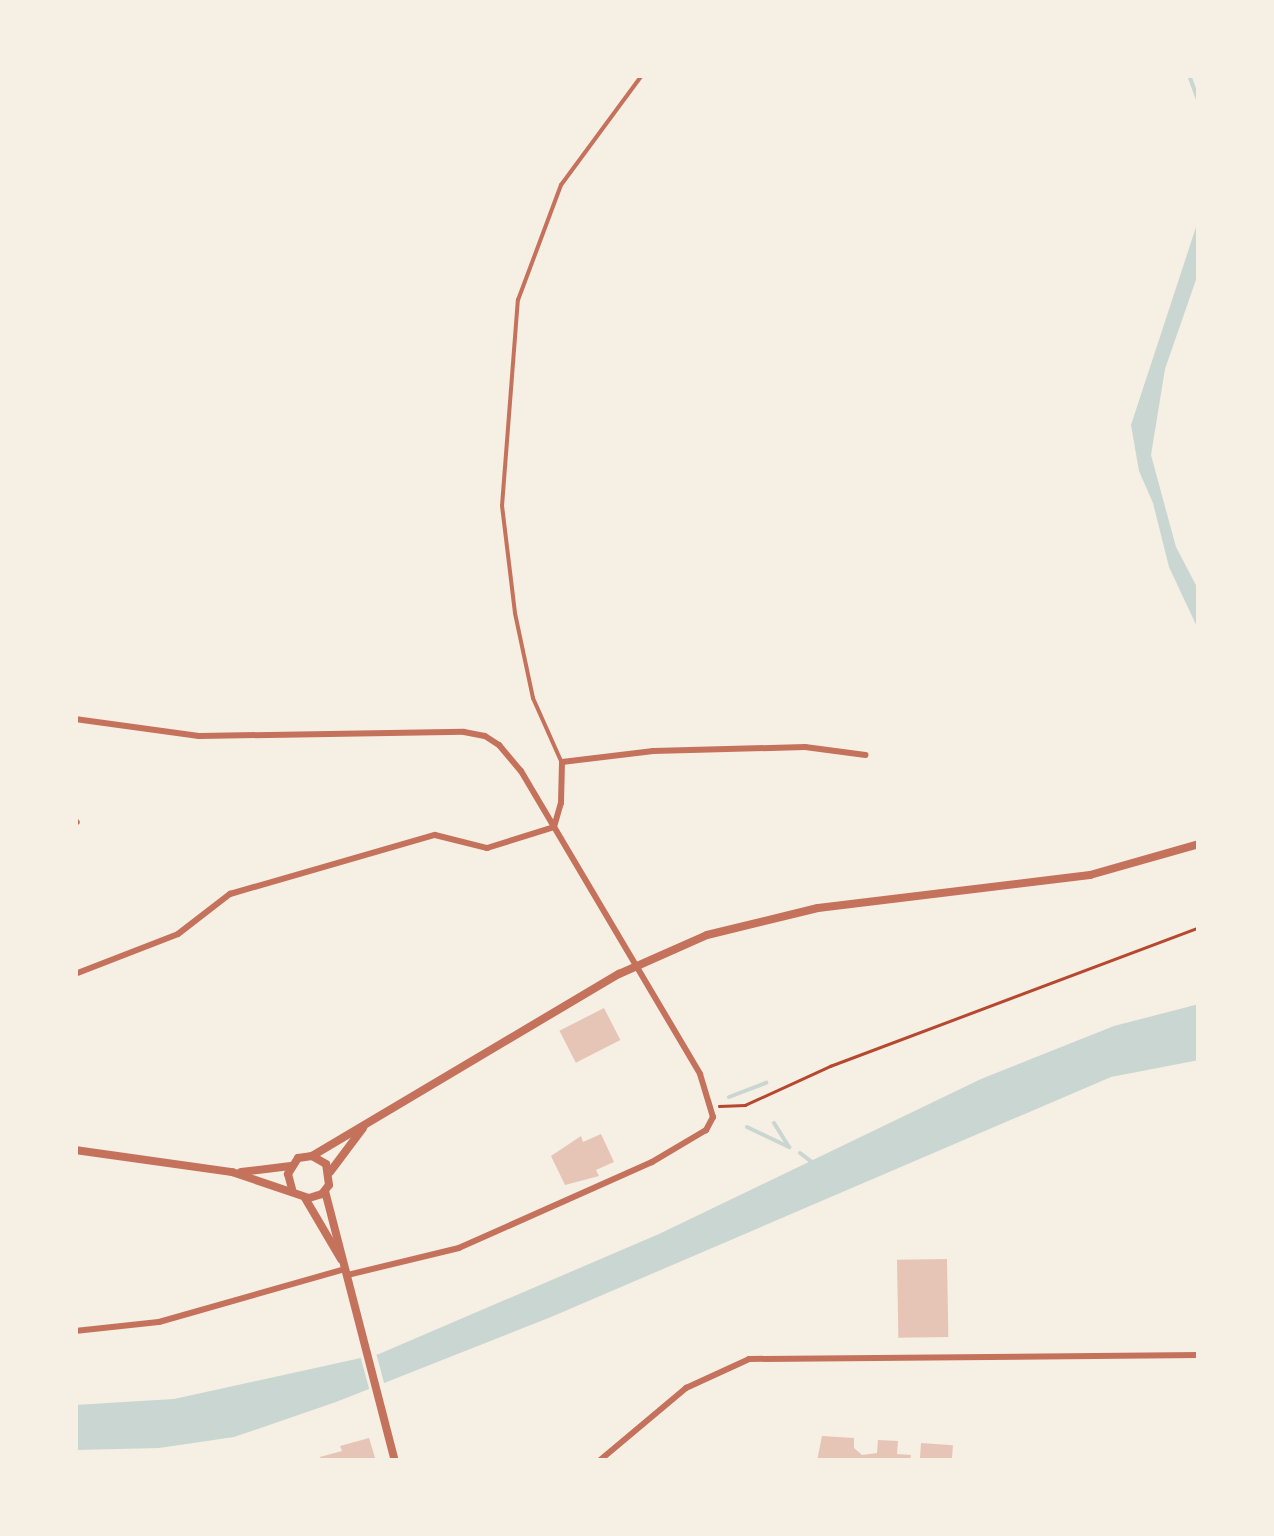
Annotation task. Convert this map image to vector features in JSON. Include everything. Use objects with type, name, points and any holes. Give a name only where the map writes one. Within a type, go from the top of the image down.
[{"type":"street","points":[[75,719],[198,736],[476,733],[507,754],[554,827],[700,1074],[713,1116],[706,1130],[626,1176],[458,1248],[346,1270],[159,1322],[75,1331]]},
{"type":"street","points":[[554,827],[561,803],[562,762],[653,751],[805,747],[866,755]]},
{"type":"street","points":[[75,974],[194,924],[230,894],[434,835],[486,848],[554,827]]},
{"type":"street","points":[[292,1189],[288,1178],[290,1166],[298,1158],[312,1156],[635,966],[707,935],[768,918],[1054,881],[1121,868],[1199,844]]},
{"type":"street","points":[[374,1118],[330,1172],[325,1191],[395,1461]]},
{"type":"street","points":[[75,1150],[232,1172],[292,1189],[305,1198],[346,1270]]},
{"type":"street","points":[[312,1156],[324,1161],[330,1172]]},
{"type":"street","points":[[232,1172],[290,1166]]},
{"type":"street","points":[[305,1198],[325,1191]]},
{"type":"street","points":[[599,1461],[686,1388],[749,1359],[1199,1354]]},
{"type":"lane","points":[[562,762],[533,698],[514,613],[502,506],[518,300],[561,185],[642,75]]},
{"type":"path","points":[[711,1108],[745,1105],[830,1066],[1199,927]]},
{"type":"shaded area","points":[[1199,218],[1199,271],[1165,369],[1151,455],[1176,547],[1199,591],[1199,631],[1169,567],[1153,503],[1139,471],[1131,425]]},
{"type":"shaded area","points":[[1199,1004],[1199,1060],[1111,1077],[551,1317],[336,1402],[234,1437],[159,1448],[75,1450],[75,1405],[174,1399],[379,1354],[659,1234],[981,1079],[1114,1026]]},
{"type":"pier","points":[[375,1349],[385,1387],[370,1391],[360,1353]]},
{"type":"building","points":[[604,1008],[620,1040],[576,1063],[559,1031]]},
{"type":"building","points":[[601,1134],[614,1162],[596,1170],[599,1176],[565,1185],[551,1156],[581,1136],[583,1142]]},
{"type":"building","points":[[947,1259],[948,1337],[898,1338],[897,1260]]},
{"type":"building","points":[[822,1436],[854,1438],[854,1448],[862,1455],[877,1453],[878,1440],[898,1441],[897,1454],[911,1455],[910,1461],[817,1461]]},
{"type":"building","points":[[369,1438],[376,1461],[321,1461],[320,1457],[342,1451],[340,1446]]},
{"type":"building","points":[[921,1443],[953,1445],[952,1461],[920,1461]]},
{"type":"waterway","points":[[1189,75],[1199,102]]},
{"type":"waterway","points":[[729,1097],[766,1083]]},
{"type":"waterway","points":[[774,1123],[789,1147]]},
{"type":"waterway","points":[[747,1127],[789,1147]]},
{"type":"waterway","points":[[800,1153],[816,1165]]}]
